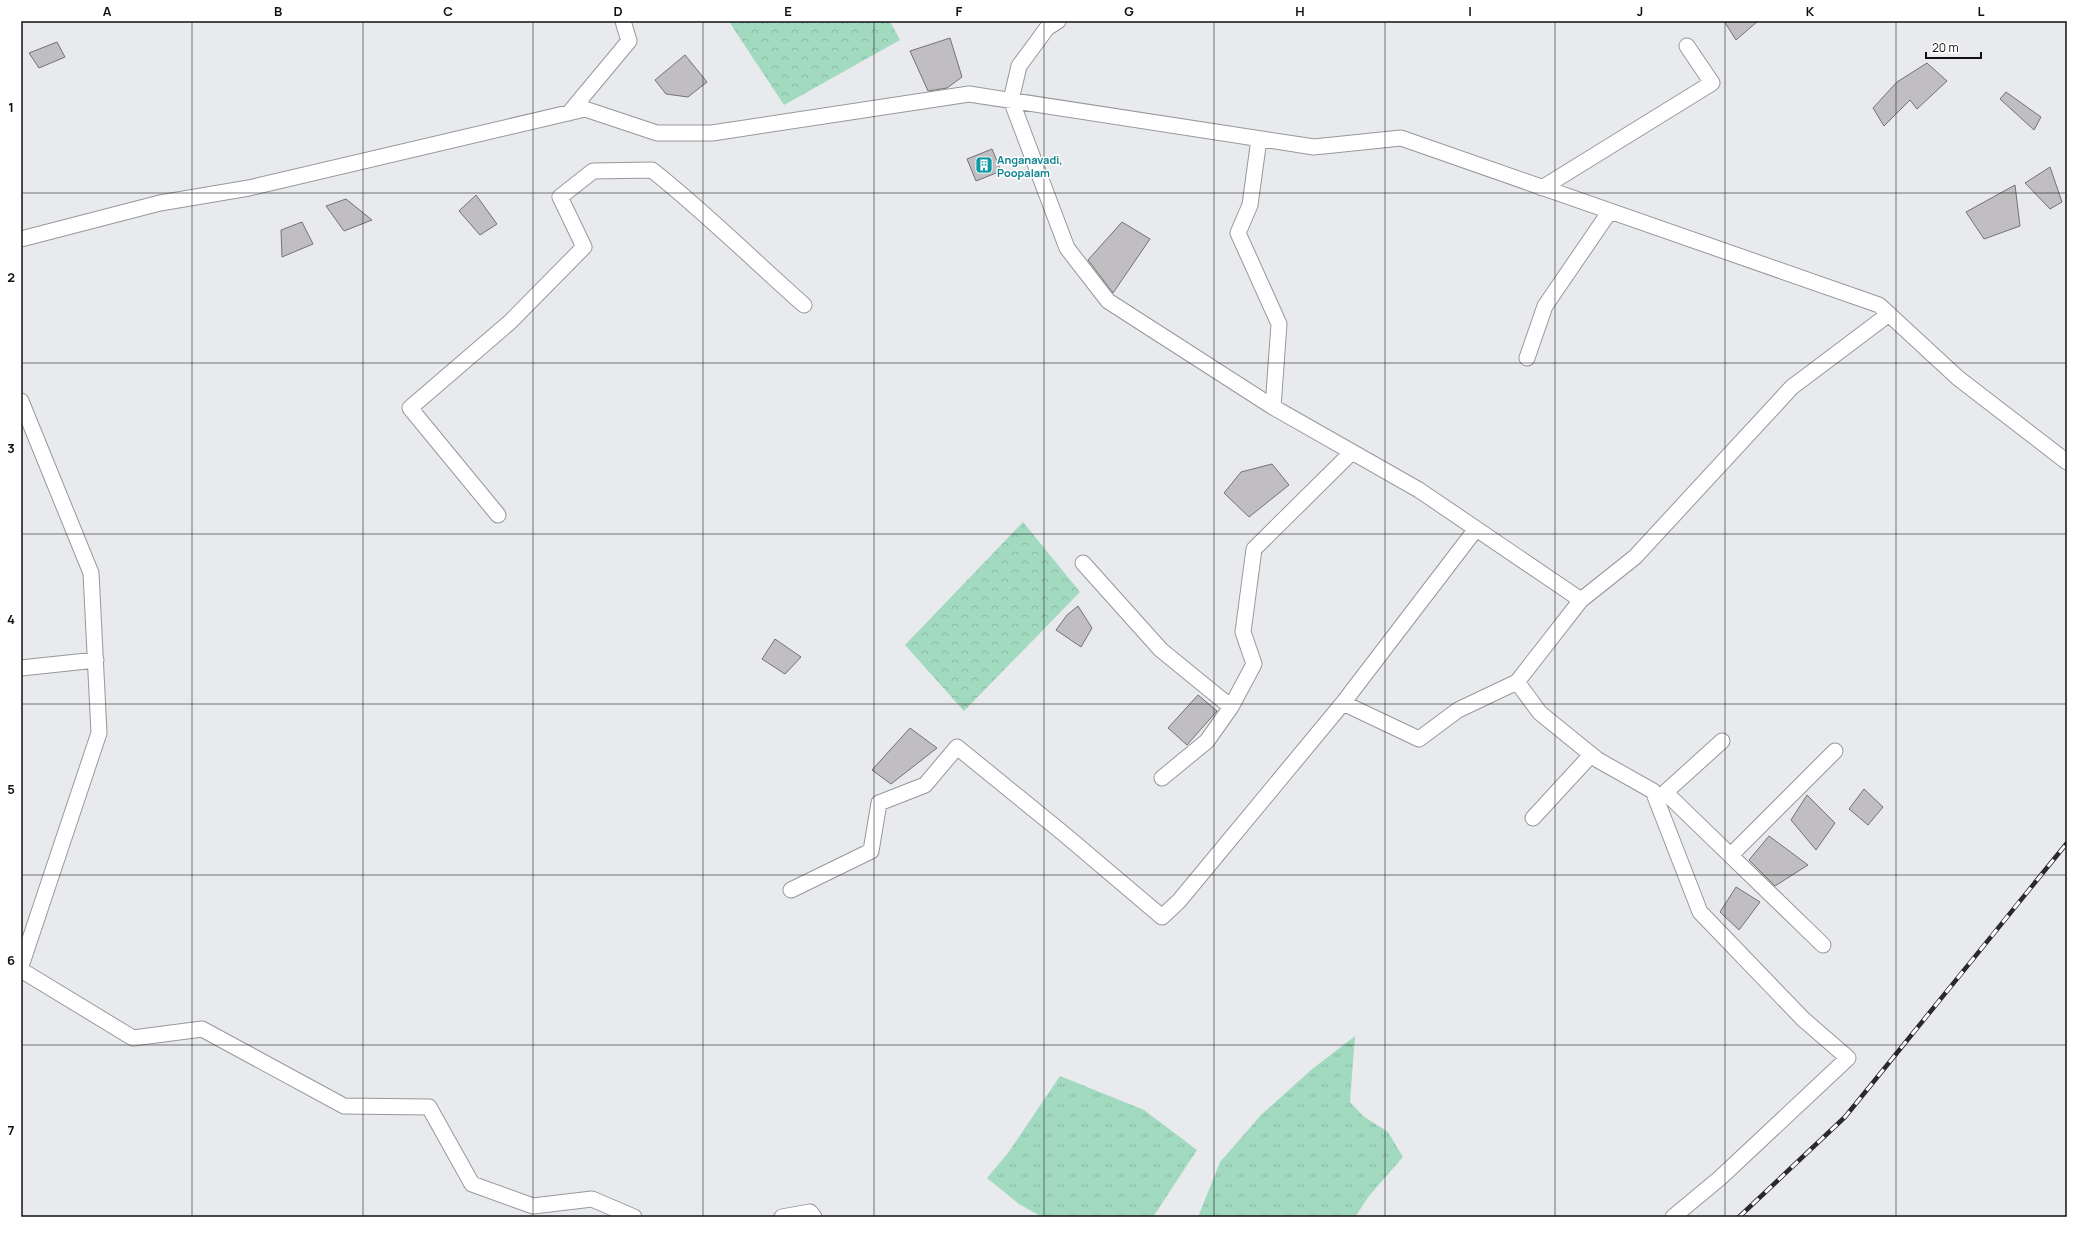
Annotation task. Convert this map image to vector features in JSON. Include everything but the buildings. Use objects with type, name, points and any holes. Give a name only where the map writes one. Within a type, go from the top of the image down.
[{"type":"street","points":[[569,113],[629,41],[623,21]]},
{"type":"street","points":[[1058,21],[1047,28],[1018,66],[1011,100],[1067,248],[1108,301],[1273,407],[1418,490],[1581,600]]},
{"type":"street","points":[[1542,188],[1712,83],[1687,46]]},
{"type":"street","points":[[21,239],[160,203],[249,188],[585,109],[657,133],[712,133],[969,94],[1314,147],[1401,138],[1879,305],[1958,378],[2067,462]]},
{"type":"street","points":[[1260,139],[1250,205],[1238,233],[1279,324],[1273,407]]},
{"type":"street","points":[[498,515],[410,408],[510,322],[584,247],[560,197],[593,171],[652,170],[696,205],[750,257],[804,305]]},
{"type":"street","points":[[1527,358],[1545,306],[1610,211]]},
{"type":"street","points":[[1343,703],[1419,739],[1458,710],[1517,682],[1581,600],[1635,557],[1792,387],[1889,314]]},
{"type":"street","points":[[21,402],[91,573],[100,733],[21,966]]},
{"type":"street","points":[[1162,778],[1207,741],[1231,707],[1254,664],[1243,632],[1254,548],[1352,452]]},
{"type":"street","points":[[791,890],[871,851],[879,803],[925,784],[957,747],[1064,834],[1162,917],[1180,901],[1343,703],[1476,529]]},
{"type":"street","points":[[1083,563],[1161,650],[1231,707]]},
{"type":"street","points":[[21,668],[96,660]]},
{"type":"street","points":[[1517,682],[1540,713],[1598,760],[1661,796],[1731,855],[1823,945]]},
{"type":"street","points":[[1661,796],[1722,741]]},
{"type":"street","points":[[1731,855],[1835,750]]},
{"type":"street","points":[[1534,818],[1592,755]]},
{"type":"street","points":[[1661,796],[1700,912],[1803,1019],[1848,1058],[1720,1178],[1673,1217]]},
{"type":"street","points":[[21,970],[133,1038],[202,1029],[344,1106],[429,1107],[472,1184],[533,1206],[592,1199],[634,1217]]},
{"type":"street","points":[[782,1217],[810,1212],[814,1217]]},
{"type":"green space","points":[[732,21],[890,21],[900,40],[784,105],[730,23]]},
{"type":"green space","points":[[1023,522],[1080,592],[964,711],[905,645]]},
{"type":"green space","points":[[1355,1036],[1350,1102],[1363,1116],[1388,1132],[1403,1157],[1369,1196],[1355,1217],[1198,1217],[1220,1162],[1261,1115],[1311,1070]]},
{"type":"green space","points":[[1060,1076],[1144,1110],[1197,1150],[1153,1217],[1042,1217],[1019,1204],[987,1178],[1008,1153]]},
{"type":"railway","points":[[1739,1217],[1845,1117],[2067,843]]},
{"type":"place","name":"Anganavadi, Poopalam","points":[[984,165]]}]
